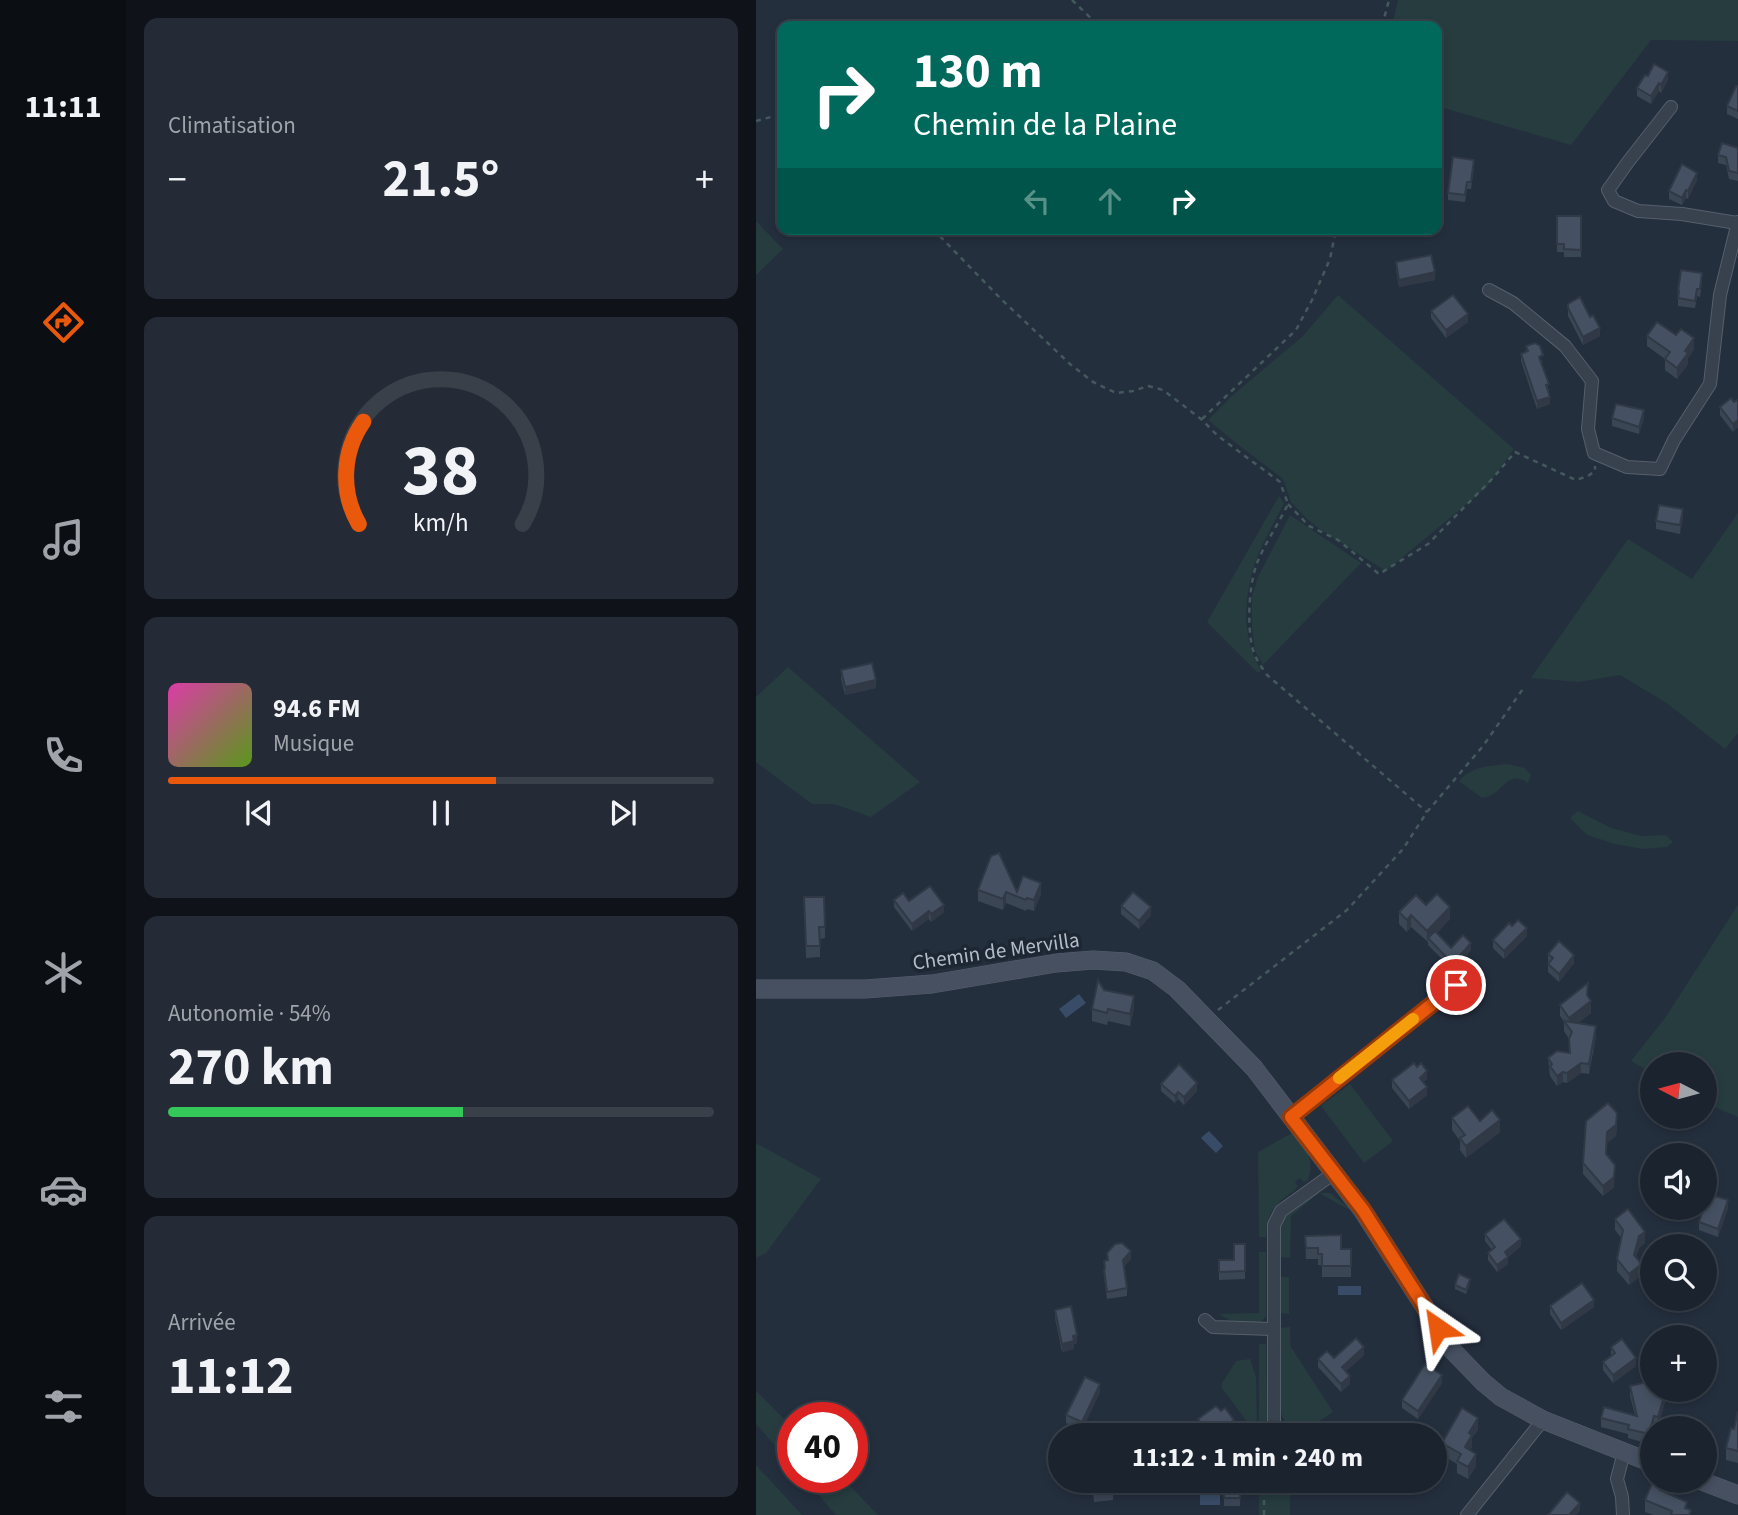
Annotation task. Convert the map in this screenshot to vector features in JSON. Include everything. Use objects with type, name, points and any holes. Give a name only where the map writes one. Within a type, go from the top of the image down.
[{"type":"street","points":[[1489,290],[1513,303],[1565,346],[1592,382],[1588,429],[1594,453],[1627,467],[1660,469],[1674,440],[1710,384],[1720,295],[1738,222],[1638,211],[1614,201],[1608,190],[1671,107]]},
{"type":"street","name":"Chemin de Mervilla","points":[[756,989],[865,989],[932,984],[1056,963],[1093,960],[1126,962],[1153,971],[1177,989],[1207,1018],[1254,1069],[1363,1210],[1452,1351],[1483,1382],[1501,1397],[1543,1420],[1640,1458]]},
{"type":"street","points":[[1291,1117],[1456,985]]},
{"type":"street","points":[[1274,1423],[1274,1226],[1282,1211],[1334,1172]]},
{"type":"street","points":[[1205,1320],[1213,1327],[1274,1329]]},
{"type":"street","points":[[1467,1515],[1543,1420]]},
{"type":"street","points":[[1623,1515],[1617,1479],[1624,1452]]},
{"type":"street","points":[[1717,1487],[1738,1495]]},
{"type":"path","points":[[1072,0],[1094,21]]},
{"type":"path","points":[[1383,21],[1389,0]]},
{"type":"path","points":[[756,121],[777,115]]},
{"type":"path","points":[[939,235],[1000,298],[1093,382],[1116,393],[1148,386],[1163,390],[1201,419],[1218,436],[1280,482],[1288,504],[1309,526],[1338,540],[1379,574],[1428,544],[1515,452],[1576,480],[1595,471],[1594,453]]},
{"type":"path","points":[[1201,419],[1296,330],[1330,259],[1335,235]]},
{"type":"path","points":[[1288,504],[1257,564],[1252,586],[1250,621],[1252,646],[1257,660],[1267,675],[1427,813]]},
{"type":"path","points":[[1207,1018],[1347,910],[1403,849],[1427,813],[1483,746],[1525,686]]},
{"type":"path","points":[[1264,1493],[1264,1515]]},
{"type":"green space","points":[[1398,0],[1738,0],[1738,41],[1651,40],[1571,145],[1442,107],[1442,21],[1393,21]]},
{"type":"green space","points":[[756,221],[783,249],[756,275]]},
{"type":"green space","points":[[1338,295],[1514,449],[1486,488],[1386,571],[1307,519],[1291,502],[1283,479],[1208,420],[1234,394],[1302,337]]},
{"type":"green space","points":[[1279,496],[1284,503],[1258,555],[1248,590],[1247,631],[1261,670],[1258,673],[1207,622]]},
{"type":"green space","points":[[1738,513],[1738,733],[1725,749],[1668,704],[1620,675],[1578,682],[1531,678],[1628,539],[1692,579]]},
{"type":"green space","points":[[1290,515],[1361,563],[1263,665],[1255,651],[1252,596],[1258,577]]},
{"type":"green space","points":[[788,667],[920,782],[871,817],[834,804],[812,804],[756,762],[756,697]]},
{"type":"green space","points":[[1508,764],[1524,768],[1531,774],[1528,783],[1512,779],[1493,794],[1482,798],[1459,781],[1475,770]]},
{"type":"green space","points":[[1578,811],[1611,828],[1642,836],[1666,835],[1673,842],[1667,847],[1643,849],[1587,835],[1570,818]]},
{"type":"green space","points":[[1738,905],[1738,1117],[1717,1108],[1717,1052],[1640,1052],[1640,1066],[1631,1061],[1665,1018]]},
{"type":"green space","points":[[1350,1084],[1393,1141],[1364,1163],[1321,1106]]},
{"type":"green space","points":[[1294,1132],[1310,1160],[1308,1180],[1304,1182],[1300,1178],[1295,1182],[1298,1187],[1271,1213],[1266,1237],[1259,1237],[1258,1152]]},
{"type":"green space","points":[[756,1143],[821,1179],[766,1253],[756,1258]]},
{"type":"green space","points":[[1316,1190],[1319,1193],[1291,1216],[1290,1258],[1279,1257],[1279,1226],[1285,1214]]},
{"type":"green space","points":[[1319,1193],[1330,1193],[1349,1208],[1348,1209]]},
{"type":"green space","points":[[1259,1252],[1266,1252],[1266,1316],[1259,1324],[1237,1324],[1218,1314],[1259,1313]]},
{"type":"green space","points":[[1280,1277],[1289,1277],[1289,1314],[1280,1313]]},
{"type":"green space","points":[[1290,1327],[1291,1347],[1333,1412],[1317,1423],[1286,1423],[1283,1418],[1280,1409],[1280,1328]]},
{"type":"green space","points":[[1259,1344],[1266,1344],[1267,1417],[1266,1423],[1259,1423]]},
{"type":"green space","points":[[1250,1359],[1256,1377],[1257,1423],[1248,1423],[1222,1388],[1222,1383],[1236,1361]]},
{"type":"green space","points":[[756,1391],[777,1412],[777,1448],[756,1424]]},
{"type":"green space","points":[[756,1465],[777,1488],[777,1493],[782,1493],[802,1515],[756,1515]]},
{"type":"green space","points":[[817,1493],[857,1493],[878,1515],[836,1515]]},
{"type":"green space","points":[[1259,1493],[1290,1493],[1290,1515],[1259,1515]]},
{"type":"water","points":[[1079,994],[1086,1003],[1066,1018],[1059,1009]]},
{"type":"water","points":[[1209,1131],[1223,1146],[1216,1153],[1201,1138]]},
{"type":"water","points":[[1338,1286],[1361,1286],[1361,1295],[1338,1295]]},
{"type":"water","points":[[1200,1495],[1220,1495],[1220,1505],[1200,1505]]},
{"type":"building","points":[[1654,64],[1668,72],[1651,96],[1637,88]]},
{"type":"building","points":[[1738,86],[1738,111],[1727,106]]},
{"type":"building","points":[[1722,143],[1738,148],[1738,173],[1729,171],[1726,157],[1718,155]]},
{"type":"building","points":[[1453,157],[1474,160],[1471,182],[1467,182],[1465,195],[1448,193]]},
{"type":"building","points":[[1682,164],[1697,173],[1682,198],[1669,191]]},
{"type":"building","points":[[1557,216],[1581,216],[1581,250],[1564,249],[1564,244],[1557,244]]},
{"type":"building","points":[[1431,255],[1435,272],[1399,280],[1396,262]]},
{"type":"building","points":[[1681,270],[1702,273],[1695,301],[1678,298]]},
{"type":"building","points":[[1453,295],[1468,314],[1446,330],[1431,311]]},
{"type":"building","points":[[1580,297],[1590,317],[1593,315],[1600,328],[1583,337],[1568,308],[1568,304]]},
{"type":"building","points":[[1657,322],[1676,335],[1681,329],[1694,338],[1685,351],[1688,353],[1677,368],[1665,359],[1670,352],[1647,336]]},
{"type":"building","points":[[1535,343],[1540,346],[1543,355],[1539,357],[1549,384],[1546,385],[1550,397],[1537,401],[1521,354],[1528,351],[1526,346]]},
{"type":"building","points":[[1731,398],[1734,402],[1738,401],[1738,420],[1733,424],[1720,407]]},
{"type":"building","points":[[1616,404],[1644,410],[1639,427],[1612,418]]},
{"type":"building","points":[[1659,505],[1683,509],[1680,525],[1656,521]]},
{"type":"building","points":[[872,663],[876,680],[845,687],[841,670]]},
{"type":"building","points":[[999,853],[1017,892],[1023,876],[1041,883],[1034,900],[1026,900],[1006,892],[1003,899],[978,890],[991,856]]},
{"type":"building","points":[[930,886],[944,905],[931,914],[929,911],[912,924],[894,900],[903,893],[909,901]]},
{"type":"building","points":[[1133,892],[1151,907],[1139,921],[1121,906]]},
{"type":"building","points":[[1437,894],[1450,907],[1427,931],[1411,915],[1407,920],[1399,912],[1416,895],[1426,905]]},
{"type":"building","points":[[804,897],[824,897],[825,927],[819,927],[820,946],[806,946]]},
{"type":"building","points":[[1518,920],[1527,928],[1504,951],[1493,940],[1509,923],[1512,926]]},
{"type":"building","points":[[1435,931],[1451,948],[1463,935],[1471,943],[1457,959],[1454,957],[1450,961],[1428,938]]},
{"type":"building","points":[[1559,941],[1574,955],[1559,974],[1548,964],[1553,958],[1548,954]]},
{"type":"building","points":[[1098,980],[1104,990],[1134,996],[1130,1014],[1092,1009]]},
{"type":"building","points":[[1588,983],[1587,995],[1591,1001],[1569,1018],[1560,1005]]},
{"type":"building","points":[[1564,1021],[1596,1026],[1589,1064],[1581,1063],[1567,1073],[1563,1072],[1557,1076],[1548,1058],[1557,1051],[1570,1053],[1569,1039],[1572,1032]]},
{"type":"building","points":[[1414,1063],[1417,1067],[1421,1063],[1427,1071],[1420,1078],[1427,1087],[1409,1101],[1392,1080]]},
{"type":"building","points":[[1179,1064],[1197,1083],[1184,1097],[1178,1092],[1175,1096],[1161,1084]]},
{"type":"building","points":[[1608,1103],[1617,1113],[1616,1125],[1607,1132],[1606,1154],[1615,1165],[1614,1177],[1603,1186],[1583,1163],[1586,1121]]},
{"type":"building","points":[[1468,1106],[1480,1121],[1492,1110],[1500,1120],[1466,1146],[1460,1138],[1465,1135],[1452,1118]]},
{"type":"building","points":[[1717,1197],[1728,1200],[1718,1229],[1699,1222],[1717,1220]]},
{"type":"building","points":[[1628,1209],[1645,1232],[1639,1236],[1634,1255],[1640,1266],[1629,1274],[1617,1259],[1623,1230],[1615,1219]]},
{"type":"building","points":[[1504,1219],[1521,1239],[1505,1252],[1508,1257],[1497,1265],[1488,1253],[1495,1247],[1485,1234]]},
{"type":"building","points":[[1341,1235],[1341,1249],[1351,1249],[1351,1266],[1322,1266],[1322,1254],[1318,1254],[1318,1248],[1306,1248],[1305,1236]]},
{"type":"building","points":[[1122,1243],[1131,1251],[1123,1260],[1127,1288],[1107,1292],[1104,1261],[1108,1260],[1107,1253],[1115,1244]]},
{"type":"building","points":[[1234,1244],[1245,1244],[1245,1271],[1219,1272],[1219,1260],[1234,1260]]},
{"type":"building","points":[[1459,1274],[1470,1279],[1466,1290],[1455,1285]]},
{"type":"building","points":[[1582,1283],[1594,1300],[1561,1323],[1550,1306]]},
{"type":"building","points":[[1071,1306],[1077,1335],[1073,1336],[1074,1341],[1062,1344],[1055,1310]]},
{"type":"building","points":[[1356,1338],[1364,1347],[1342,1367],[1350,1376],[1341,1384],[1318,1359],[1327,1351],[1334,1358]]},
{"type":"building","points":[[1622,1339],[1636,1358],[1613,1375],[1603,1362],[1615,1353],[1611,1347]]},
{"type":"building","points":[[1425,1364],[1442,1375],[1418,1411],[1402,1400]]},
{"type":"building","points":[[1085,1377],[1100,1384],[1082,1422],[1066,1415]]},
{"type":"building","points":[[1640,1384],[1640,1402],[1662,1402],[1658,1416],[1640,1416],[1640,1432],[1628,1429],[1629,1425],[1601,1418],[1604,1407],[1637,1416],[1630,1386]]},
{"type":"building","points":[[1216,1406],[1221,1411],[1225,1408],[1234,1420],[1230,1423],[1201,1423],[1198,1419]]},
{"type":"building","points":[[1462,1408],[1478,1418],[1465,1447],[1476,1454],[1468,1467],[1457,1461],[1461,1454],[1447,1446],[1447,1434]]},
{"type":"building","points":[[1738,1411],[1738,1451],[1726,1448]]},
{"type":"building","points":[[1567,1492],[1580,1503],[1569,1515],[1548,1515]]},
{"type":"building","points":[[1224,1493],[1240,1493],[1240,1498],[1224,1498]]},
{"type":"building","points":[[1648,1493],[1667,1493],[1687,1502],[1685,1508],[1691,1510],[1689,1515],[1671,1515],[1672,1511],[1645,1500]]},
{"type":"slow traffic","points":[[1339,1078],[1413,1019]]},
{"type":"route","points":[[1438,1328],[1363,1210],[1291,1117],[1456,985]]}]
